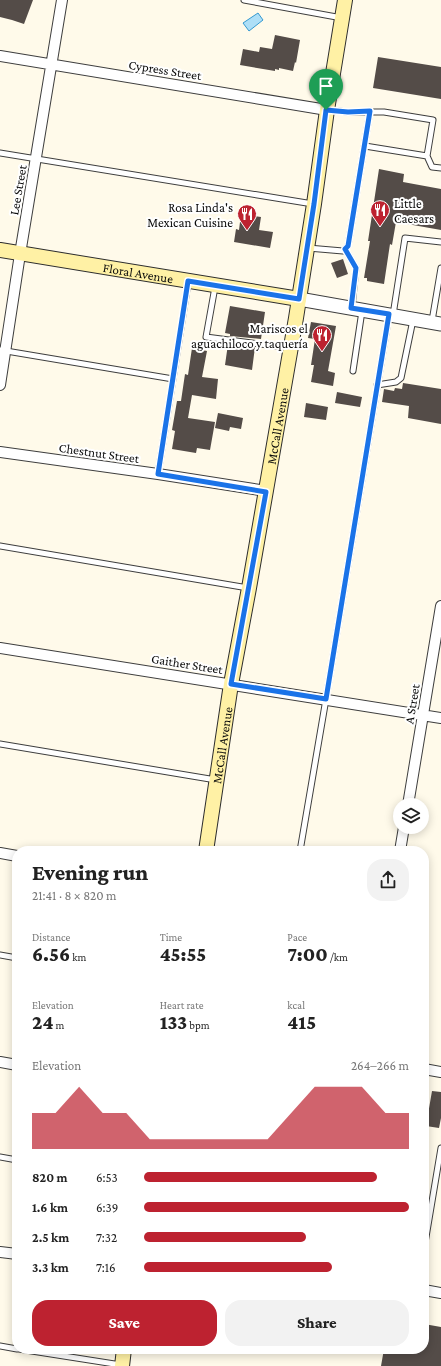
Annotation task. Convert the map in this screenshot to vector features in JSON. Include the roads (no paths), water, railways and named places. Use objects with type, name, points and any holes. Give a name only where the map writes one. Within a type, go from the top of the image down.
[{"type":"main road","name":"McCall Avenue","points":[[207,846],[231,684],[250,588],[291,348],[314,204],[326,110],[345,0]]},
{"type":"main road","name":"Floral Avenue","points":[[0,250],[299,299]]},
{"type":"main road","points":[[122,1366],[123,1354]]},
{"type":"street","name":"Lee Street","points":[[0,385],[3,350],[37,159],[62,0]]},
{"type":"street","name":"Cypress Street","points":[[0,56],[326,110]]},
{"type":"street","name":"Floral Avenue","points":[[299,299],[436,323]]},
{"type":"street","name":"Chestnut Street","points":[[0,452],[158,474],[266,492]]},
{"type":"street","name":"A Street","points":[[409,798],[441,606]]},
{"type":"street","name":"Gaither Street","points":[[0,648],[441,718]]},
{"type":"street","points":[[401,846],[403,834]]},
{"type":"street","points":[[0,853],[12,855]]},
{"type":"street","points":[[0,1062],[12,1064]]},
{"type":"street","points":[[429,1070],[441,1072]]},
{"type":"street","points":[[0,1252],[12,1253]]},
{"type":"street","points":[[429,1291],[441,1292]]},
{"type":"lane","points":[[244,0],[342,18]]},
{"type":"lane","points":[[326,110],[348,112],[384,112],[433,120],[427,156],[432,167],[441,168]]},
{"type":"lane","points":[[307,248],[343,251],[348,246],[370,111]]},
{"type":"lane","points":[[364,146],[427,156]]},
{"type":"lane","points":[[0,153],[314,204]]},
{"type":"lane","points":[[301,846],[377,385],[406,238],[441,242]]},
{"type":"lane","points":[[345,249],[356,268],[357,309],[353,371]]},
{"type":"lane","points":[[436,323],[441,268]]},
{"type":"lane","points":[[158,474],[188,281]]},
{"type":"lane","points":[[215,286],[206,337],[291,348]]},
{"type":"lane","points":[[377,385],[396,382],[401,378],[413,319]]},
{"type":"lane","points":[[3,350],[173,379]]},
{"type":"lane","points":[[0,546],[250,588]]},
{"type":"lane","points":[[0,744],[217,780]]},
{"type":"lane","points":[[0,955],[12,957]]},
{"type":"lane","points":[[429,1219],[441,1148]]},
{"type":"lane","points":[[0,1157],[12,1159]]},
{"type":"lane","points":[[0,1346],[12,1348]]},
{"type":"lane","points":[[49,1354],[122,1366]]},
{"type":"water","points":[[258,13],[263,20],[249,31],[243,23]]},
{"type":"place","name":"Little Caesars","points":[[380,227]]},
{"type":"place","name":"Rosa Linda's Mexican Cuisine","points":[[247,231]]},
{"type":"place","name":"Mariscos el aguachiloco y taquería","points":[[322,352]]}]
